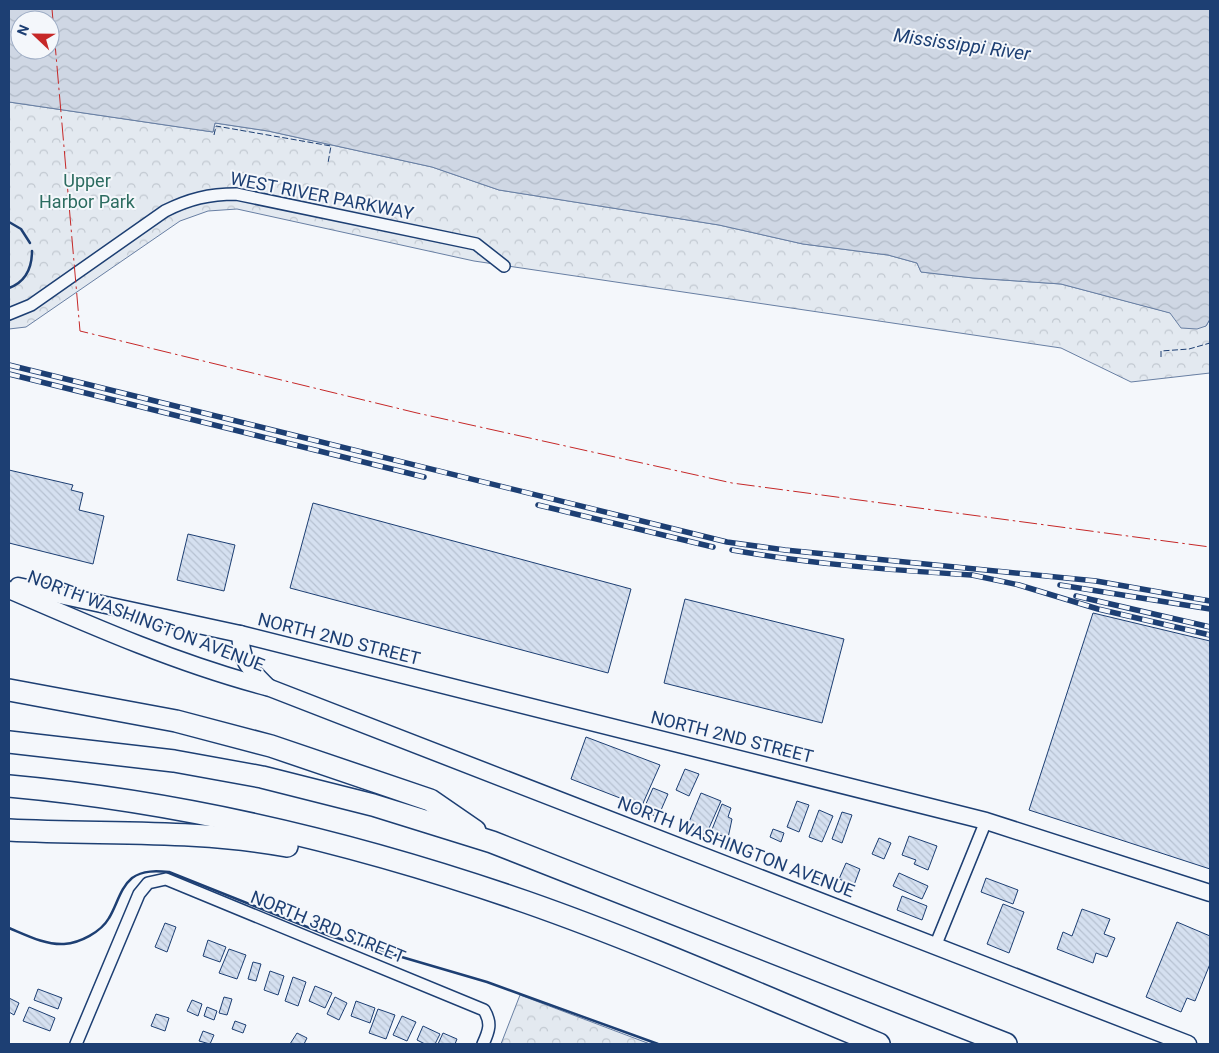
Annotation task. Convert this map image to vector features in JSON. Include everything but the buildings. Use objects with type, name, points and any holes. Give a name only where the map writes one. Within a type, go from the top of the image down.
[{"type":"highway","points":[[9,690],[176,721],[271,746],[430,800],[492,842]]},
{"type":"highway","points":[[9,742],[174,762],[262,776],[333,793],[492,842],[1006,1044]]},
{"type":"highway","points":[[9,786],[120,799],[261,826],[453,878],[528,903],[879,1044]]},
{"type":"highway","points":[[9,830],[77,834],[192,834],[255,840],[528,903]]},
{"type":"highway","points":[[9,844],[52,842],[77,834]]},
{"type":"street","name":"WEST RIVER PARKWAY","points":[[9,314],[31,305],[166,211],[189,200],[213,194],[236,194],[476,244],[504,266]]},
{"type":"street","name":"NORTH WASHINGTON AVENUE","points":[[9,584],[240,634],[242,655],[251,670],[270,688]]},
{"type":"street","name":"NORTH WASHINGTON AVENUE","points":[[9,590],[69,616],[229,677],[270,688],[936,944],[1188,1044]]},
{"type":"street","name":"NORTH 2ND STREET","points":[[240,634],[986,821],[1210,893]]},
{"type":"street","points":[[936,944],[986,821]]},
{"type":"street","name":"NORTH 3RD STREET","points":[[76,1044],[138,894],[148,883],[166,879],[484,1010],[490,1019],[489,1031],[483,1044]]},
{"type":"green space","name":"Upper Harbor Park","points":[[9,102],[213,132],[215,123],[268,131],[432,167],[499,190],[719,225],[803,244],[888,255],[917,263],[921,272],[1061,284],[1171,313],[1206,326],[1210,319],[1210,373],[1131,382],[1061,348],[474,261],[237,209],[208,211],[180,221],[26,327],[9,329]]},
{"type":"green space","points":[[520,995],[650,1044],[501,1044]]},
{"type":"water","name":"Mississippi River","points":[[9,9],[1210,9],[1210,319],[1206,326],[1197,329],[1181,328],[1170,313],[1061,284],[973,278],[921,272],[917,263],[888,255],[803,244],[719,225],[499,190],[432,167],[268,131],[215,123],[213,132],[9,102]]},
{"type":"railway","points":[[9,365],[727,542],[785,550],[1096,581],[1210,601]]},
{"type":"railway","points":[[9,374],[424,477]]},
{"type":"railway","points":[[538,505],[713,547]]},
{"type":"railway","points":[[732,550],[851,566],[971,575]]},
{"type":"railway","points":[[972,575],[1019,585],[1098,609],[1210,635]]},
{"type":"railway","points":[[1060,585],[1210,609]]},
{"type":"railway","points":[[1076,596],[1210,627]]},
{"type":"fence","points":[[214,135],[216,126],[331,146],[328,163]]},
{"type":"fence","points":[[1161,357],[1161,351],[1189,349],[1210,343]]},
{"type":"wall","points":[[9,222],[21,229],[30,243]]},
{"type":"wall","points":[[9,288],[19,282],[26,274],[31,263],[32,251]]},
{"type":"wall","points":[[9,928],[50,943],[64,944],[77,941],[90,936],[101,928],[112,913],[124,887],[132,878],[145,872],[169,872],[330,936],[487,982],[658,1044]]},
{"type":"power","points":[[52,9],[80,331],[417,413],[732,483],[1210,547]]}]
